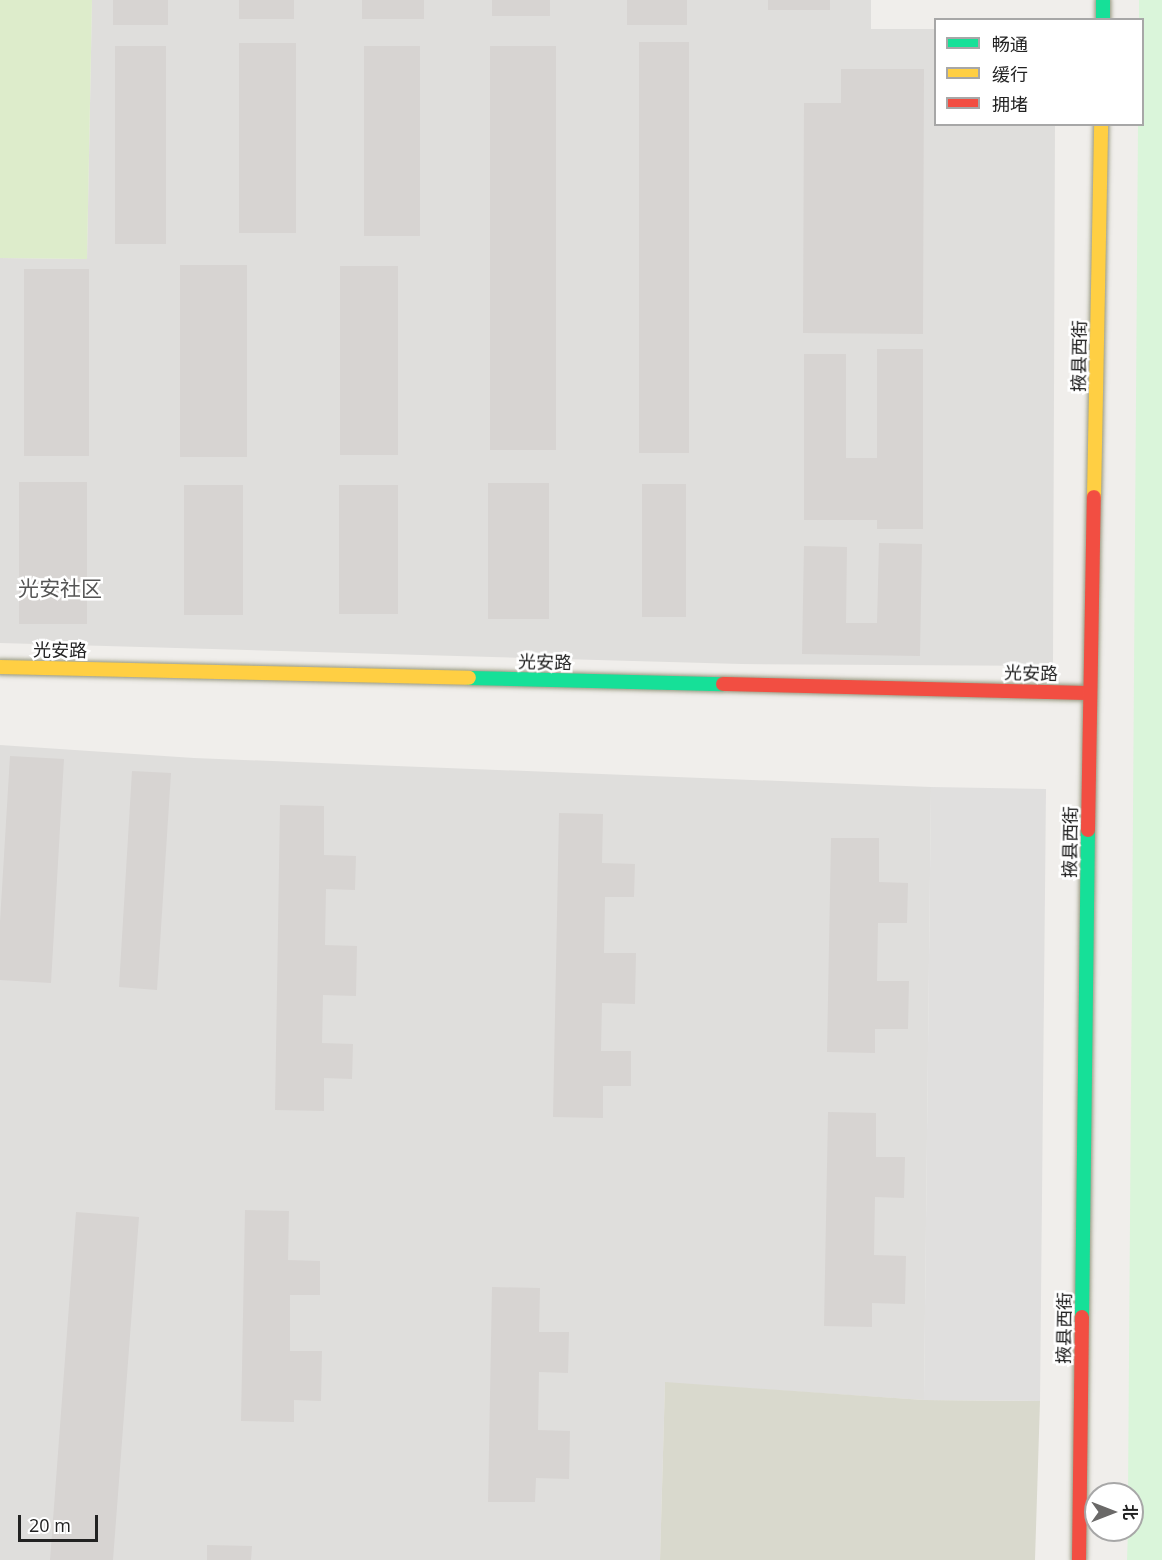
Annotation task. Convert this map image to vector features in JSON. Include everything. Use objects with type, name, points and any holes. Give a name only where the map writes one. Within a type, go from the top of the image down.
[{"type":"main road","points":[[1103,0],[1103,18]]},
{"type":"main road","name":"掖县西街","points":[[1079,1560],[1090,693],[1101,126]]},
{"type":"main road","name":"光安路","points":[[0,667],[1090,693]]},
{"type":"shaded area","points":[[92,0],[871,0],[871,29],[934,29],[934,126],[1055,126],[1053,666],[741,664],[0,643],[0,258],[87,259]]},
{"type":"shaded area","points":[[0,745],[194,758],[931,787],[924,1400],[665,1383],[660,1560],[0,1560]]},
{"type":"shaded area","points":[[931,787],[1046,789],[1040,1401],[924,1400]]},
{"type":"shaded area","points":[[665,1382],[924,1400],[1040,1401],[1035,1560],[660,1560]]},
{"type":"green space","points":[[0,0],[92,0],[87,259],[0,258]]},
{"type":"green space","points":[[1139,0],[1162,0],[1162,1560],[1127,1560],[1128,1542],[1144,1542],[1144,1482],[1128,1482],[1138,126],[1144,126],[1144,18],[1139,18]]},
{"type":"building","points":[[113,0],[168,0],[168,25],[113,25]]},
{"type":"building","points":[[239,0],[294,0],[294,19],[239,19]]},
{"type":"building","points":[[362,0],[424,0],[424,19],[362,19]]},
{"type":"building","points":[[492,0],[550,0],[550,16],[492,16]]},
{"type":"building","points":[[627,0],[687,0],[687,25],[627,25]]},
{"type":"building","points":[[768,0],[830,0],[830,10],[768,10]]},
{"type":"building","points":[[639,42],[689,42],[689,453],[639,453]]},
{"type":"building","points":[[239,43],[296,43],[296,233],[239,233]]},
{"type":"building","points":[[115,46],[166,46],[166,244],[115,244]]},
{"type":"building","points":[[364,46],[420,46],[420,236],[364,236]]},
{"type":"building","points":[[490,46],[556,46],[556,450],[490,450]]},
{"type":"building","points":[[841,69],[924,69],[923,334],[803,333],[804,103],[841,103]]},
{"type":"building","points":[[180,265],[247,265],[247,457],[180,457]]},
{"type":"building","points":[[340,266],[398,266],[398,455],[340,455]]},
{"type":"building","points":[[24,269],[89,269],[89,456],[24,456]]},
{"type":"building","points":[[877,349],[923,349],[923,529],[877,529],[877,520],[804,520],[804,354],[846,354],[846,458],[877,458]]},
{"type":"building","points":[[19,482],[87,482],[87,624],[19,624]]},
{"type":"building","points":[[488,483],[549,483],[549,619],[488,619]]},
{"type":"building","points":[[642,484],[686,484],[686,617],[642,617]]},
{"type":"building","points":[[184,485],[243,485],[243,615],[184,615]]},
{"type":"building","points":[[339,485],[398,485],[398,614],[339,614]]},
{"type":"building","points":[[879,543],[922,544],[920,656],[802,654],[804,546],[847,547],[846,623],[877,623]]},
{"type":"building","points":[[10,756],[64,759],[51,983],[0,980],[0,922]]},
{"type":"building","points":[[132,771],[171,773],[157,990],[119,987]]},
{"type":"building","points":[[280,805],[324,806],[324,855],[356,856],[355,890],[326,889],[325,945],[357,946],[356,996],[323,995],[322,1043],[353,1044],[352,1079],[324,1078],[324,1111],[275,1110]]},
{"type":"building","points":[[559,813],[603,814],[602,863],[635,864],[634,897],[605,897],[604,953],[636,953],[635,1004],[602,1003],[601,1051],[631,1051],[631,1086],[603,1086],[603,1118],[553,1117]]},
{"type":"building","points":[[831,838],[879,838],[879,882],[908,883],[907,923],[878,923],[877,981],[909,981],[908,1029],[875,1029],[875,1053],[827,1052]]},
{"type":"building","points":[[828,1112],[876,1113],[876,1157],[905,1157],[904,1198],[875,1197],[874,1255],[906,1256],[905,1304],[872,1303],[872,1327],[824,1326]]},
{"type":"building","points":[[245,1210],[289,1211],[288,1260],[320,1261],[320,1295],[290,1295],[290,1351],[322,1351],[321,1401],[294,1400],[294,1422],[241,1421]]},
{"type":"building","points":[[76,1212],[139,1217],[113,1560],[50,1560]]},
{"type":"building","points":[[492,1287],[540,1288],[539,1332],[569,1332],[568,1373],[539,1372],[538,1430],[570,1431],[569,1479],[536,1478],[535,1502],[488,1502]]},
{"type":"building","points":[[207,1545],[252,1546],[251,1560],[207,1560]]},
{"type":"traffic: fast","points":[[1103,0],[1103,18]]},
{"type":"traffic: fast","points":[[469,678],[723,684]]},
{"type":"traffic: fast","points":[[1082,1317],[1088,830]]},
{"type":"traffic: slow","points":[[1094,497],[1101,126]]},
{"type":"traffic: slow","points":[[0,667],[469,678]]},
{"type":"traffic: jam","points":[[1088,830],[1094,497]]},
{"type":"traffic: jam","points":[[723,684],[1090,693]]},
{"type":"traffic: jam","points":[[1079,1560],[1082,1317]]},
{"type":"district","name":"光安社区","points":[[60,588]]}]
